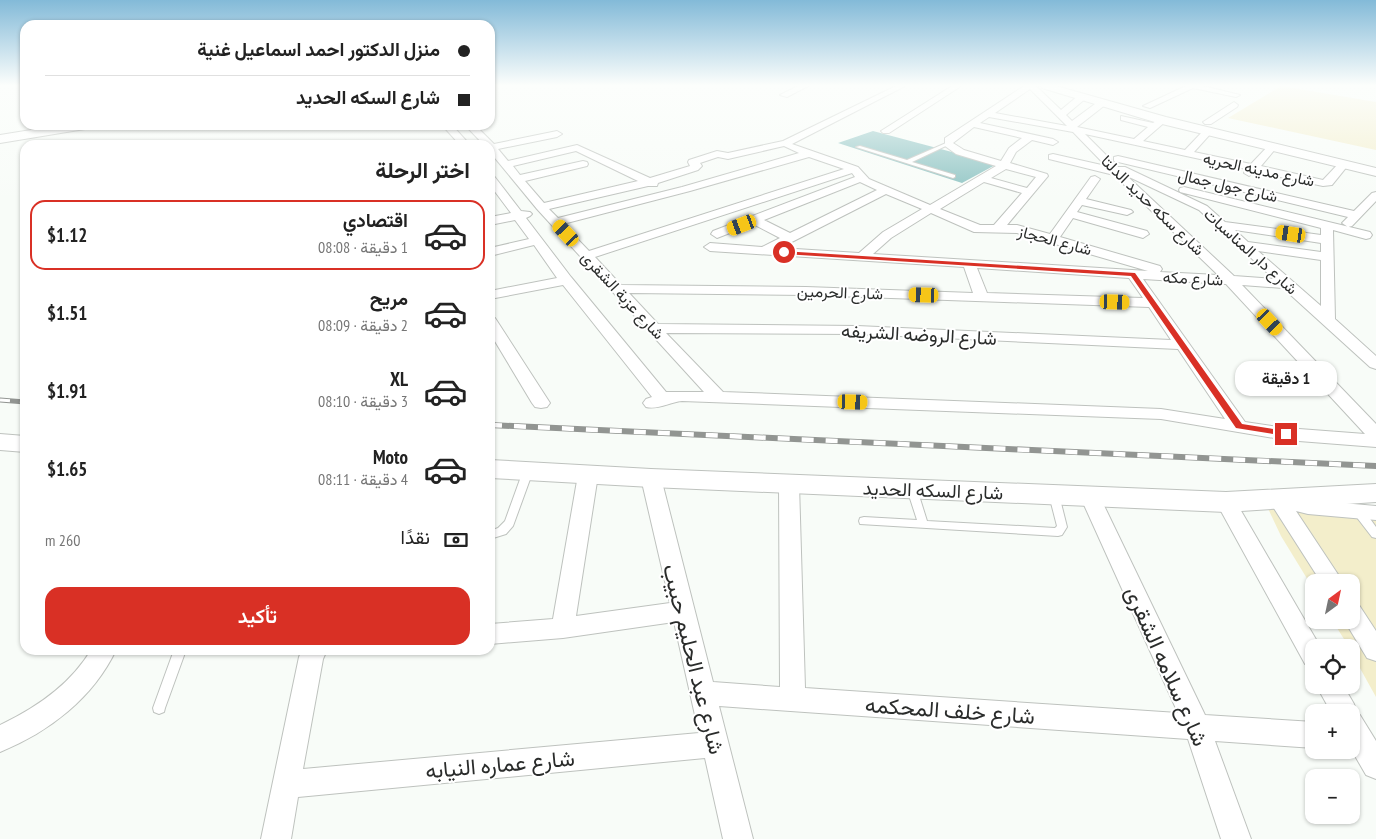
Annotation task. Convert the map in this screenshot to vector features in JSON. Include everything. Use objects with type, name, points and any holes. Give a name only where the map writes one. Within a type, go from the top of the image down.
[{"type":"street","points":[[495,220],[649,182],[694,168],[697,166],[693,162],[718,154],[728,156],[788,145],[826,125]]},
{"type":"street","points":[[886,131],[895,125]]},
{"type":"street","points":[[970,125],[948,140],[948,144],[960,152],[1003,166],[1043,176],[997,229]]},
{"type":"street","points":[[977,125],[1053,142]]},
{"type":"street","name":"شارع مدينه الحريه","points":[[1043,125],[1057,128],[1074,128],[1325,183],[1344,164]]},
{"type":"street","name":"شارع سكه حديد الدلتا","points":[[1071,125],[1230,280],[1376,435]]},
{"type":"street","points":[[1074,128],[1077,125]]},
{"type":"street","points":[[1136,142],[1156,125]]},
{"type":"street","points":[[1185,125],[1208,127],[1376,161]]},
{"type":"street","points":[[1203,125],[1272,147],[1376,172]]},
{"type":"street","points":[[1188,153],[1208,127]]},
{"type":"street","points":[[0,139],[55,130]]},
{"type":"street","points":[[452,130],[460,140]]},
{"type":"street","name":"شارع عزبة الشقرى","points":[[475,130],[484,140]]},
{"type":"street","points":[[495,145],[557,134]]},
{"type":"street","points":[[862,257],[887,235],[1003,166],[1012,150],[1030,137]]},
{"type":"street","name":"شارع الحجاز","points":[[788,145],[812,153],[858,174],[886,190],[978,229],[1017,229],[1181,277]]},
{"type":"street","points":[[1237,187],[1272,147]]},
{"type":"street","points":[[506,165],[577,148],[672,193]]},
{"type":"street","name":"شارع عزبة الشقرى","points":[[495,152],[555,222],[718,397]]},
{"type":"street","points":[[555,222],[672,193],[812,153]]},
{"type":"street","points":[[1053,157],[1109,163]]},
{"type":"street","name":"شارع دار المناسبات","points":[[1109,163],[1197,204],[1376,364]]},
{"type":"street","name":"شارع جول جمال","points":[[1109,163],[1237,187],[1356,215]]},
{"type":"street","points":[[518,179],[584,164]]},
{"type":"street","points":[[717,234],[813,197],[858,174]]},
{"type":"street","points":[[587,256],[858,174]]},
{"type":"street","points":[[981,178],[1029,192]]},
{"type":"street","points":[[1053,238],[1095,179]]},
{"type":"street","points":[[1148,182],[1366,235]]},
{"type":"street","points":[[764,251],[886,190]]},
{"type":"street","points":[[1342,229],[1376,194]]},
{"type":"street","name":"شارع عزبة الشقرى","points":[[496,195],[518,215],[657,401],[682,396],[718,397]]},
{"type":"street","points":[[813,197],[845,210]]},
{"type":"street","points":[[1080,201],[1127,212]]},
{"type":"street","points":[[1070,214],[1143,234]]},
{"type":"street","points":[[754,220],[791,238]]},
{"type":"street","points":[[1222,225],[1327,240]]},
{"type":"street","points":[[1327,225],[1328,320]]},
{"type":"street","points":[[495,251],[536,241]]},
{"type":"street","points":[[1244,245],[1328,257]]},
{"type":"street","name":"شارع مكه","points":[[710,247],[1288,284]]},
{"type":"street","points":[[969,264],[982,297]]},
{"type":"street","points":[[1133,274],[1239,426]]},
{"type":"street","points":[[495,294],[566,280]]},
{"type":"street","name":"شارع الحرمين","points":[[617,289],[796,290],[1154,303]]},
{"type":"street","points":[[495,328],[541,403]]},
{"type":"street","name":"شارع الروضه الشريفه","points":[[654,328],[857,330],[1183,345]]},
{"type":"street","points":[[718,397],[1152,414],[1286,434],[1376,441]]},
{"type":"street","points":[[0,442],[20,444]]},
{"type":"street","name":"شارع السكه الحديد","points":[[495,469],[651,478],[1226,502],[1278,499],[1370,506]]},
{"type":"street","points":[[563,628],[588,475]]},
{"type":"street","name":"شارع عبد الحليم حبيب","points":[[651,478],[738,839]]},
{"type":"street","points":[[789,484],[793,699]]},
{"type":"street","name":"شارع سلامه الشقرى","points":[[1090,496],[1197,727],[1236,839]]},
{"type":"street","points":[[1278,499],[1327,574]]},
{"type":"street","points":[[1226,502],[1305,641]]},
{"type":"street","points":[[495,634],[563,628],[683,611]]},
{"type":"street","points":[[1360,626],[1376,651]]},
{"type":"street","points":[[0,739],[23,728],[60,702],[90,673],[101,655]]},
{"type":"street","points":[[276,839],[312,655]]},
{"type":"street","name":"شارع خلف المحكمه","points":[[703,693],[1305,734]]},
{"type":"street","points":[[1360,742],[1376,766]]},
{"type":"street","name":"شارع عماره النيابه","points":[[286,784],[715,744]]},
{"type":"lane","points":[[908,162],[948,144]]},
{"type":"lane","points":[[858,147],[953,176]]},
{"type":"lane","points":[[495,533],[502,531],[510,523],[528,471]]},
{"type":"lane","points":[[912,489],[923,524]]},
{"type":"lane","points":[[864,521],[1058,532],[1062,527],[1054,495]]},
{"type":"lane","points":[[1370,506],[1376,534]]},
{"type":"lane","points":[[159,708],[178,655]]},
{"type":"shaded area","points":[[1261,125],[1376,125],[1376,150]]},
{"type":"shaded area","points":[[1264,500],[1376,508],[1376,697],[1360,668],[1360,639],[1344,639],[1338,629],[1360,629],[1360,574],[1305,575],[1281,536]]},
{"type":"water","points":[[873,131],[997,164],[962,183],[838,143]]},
{"type":"railway","points":[[0,400],[20,402]]},
{"type":"railway","points":[[495,425],[1376,466]]},
{"type":"route","points":[[784,252],[1133,274],[1239,426],[1286,434]]}]
